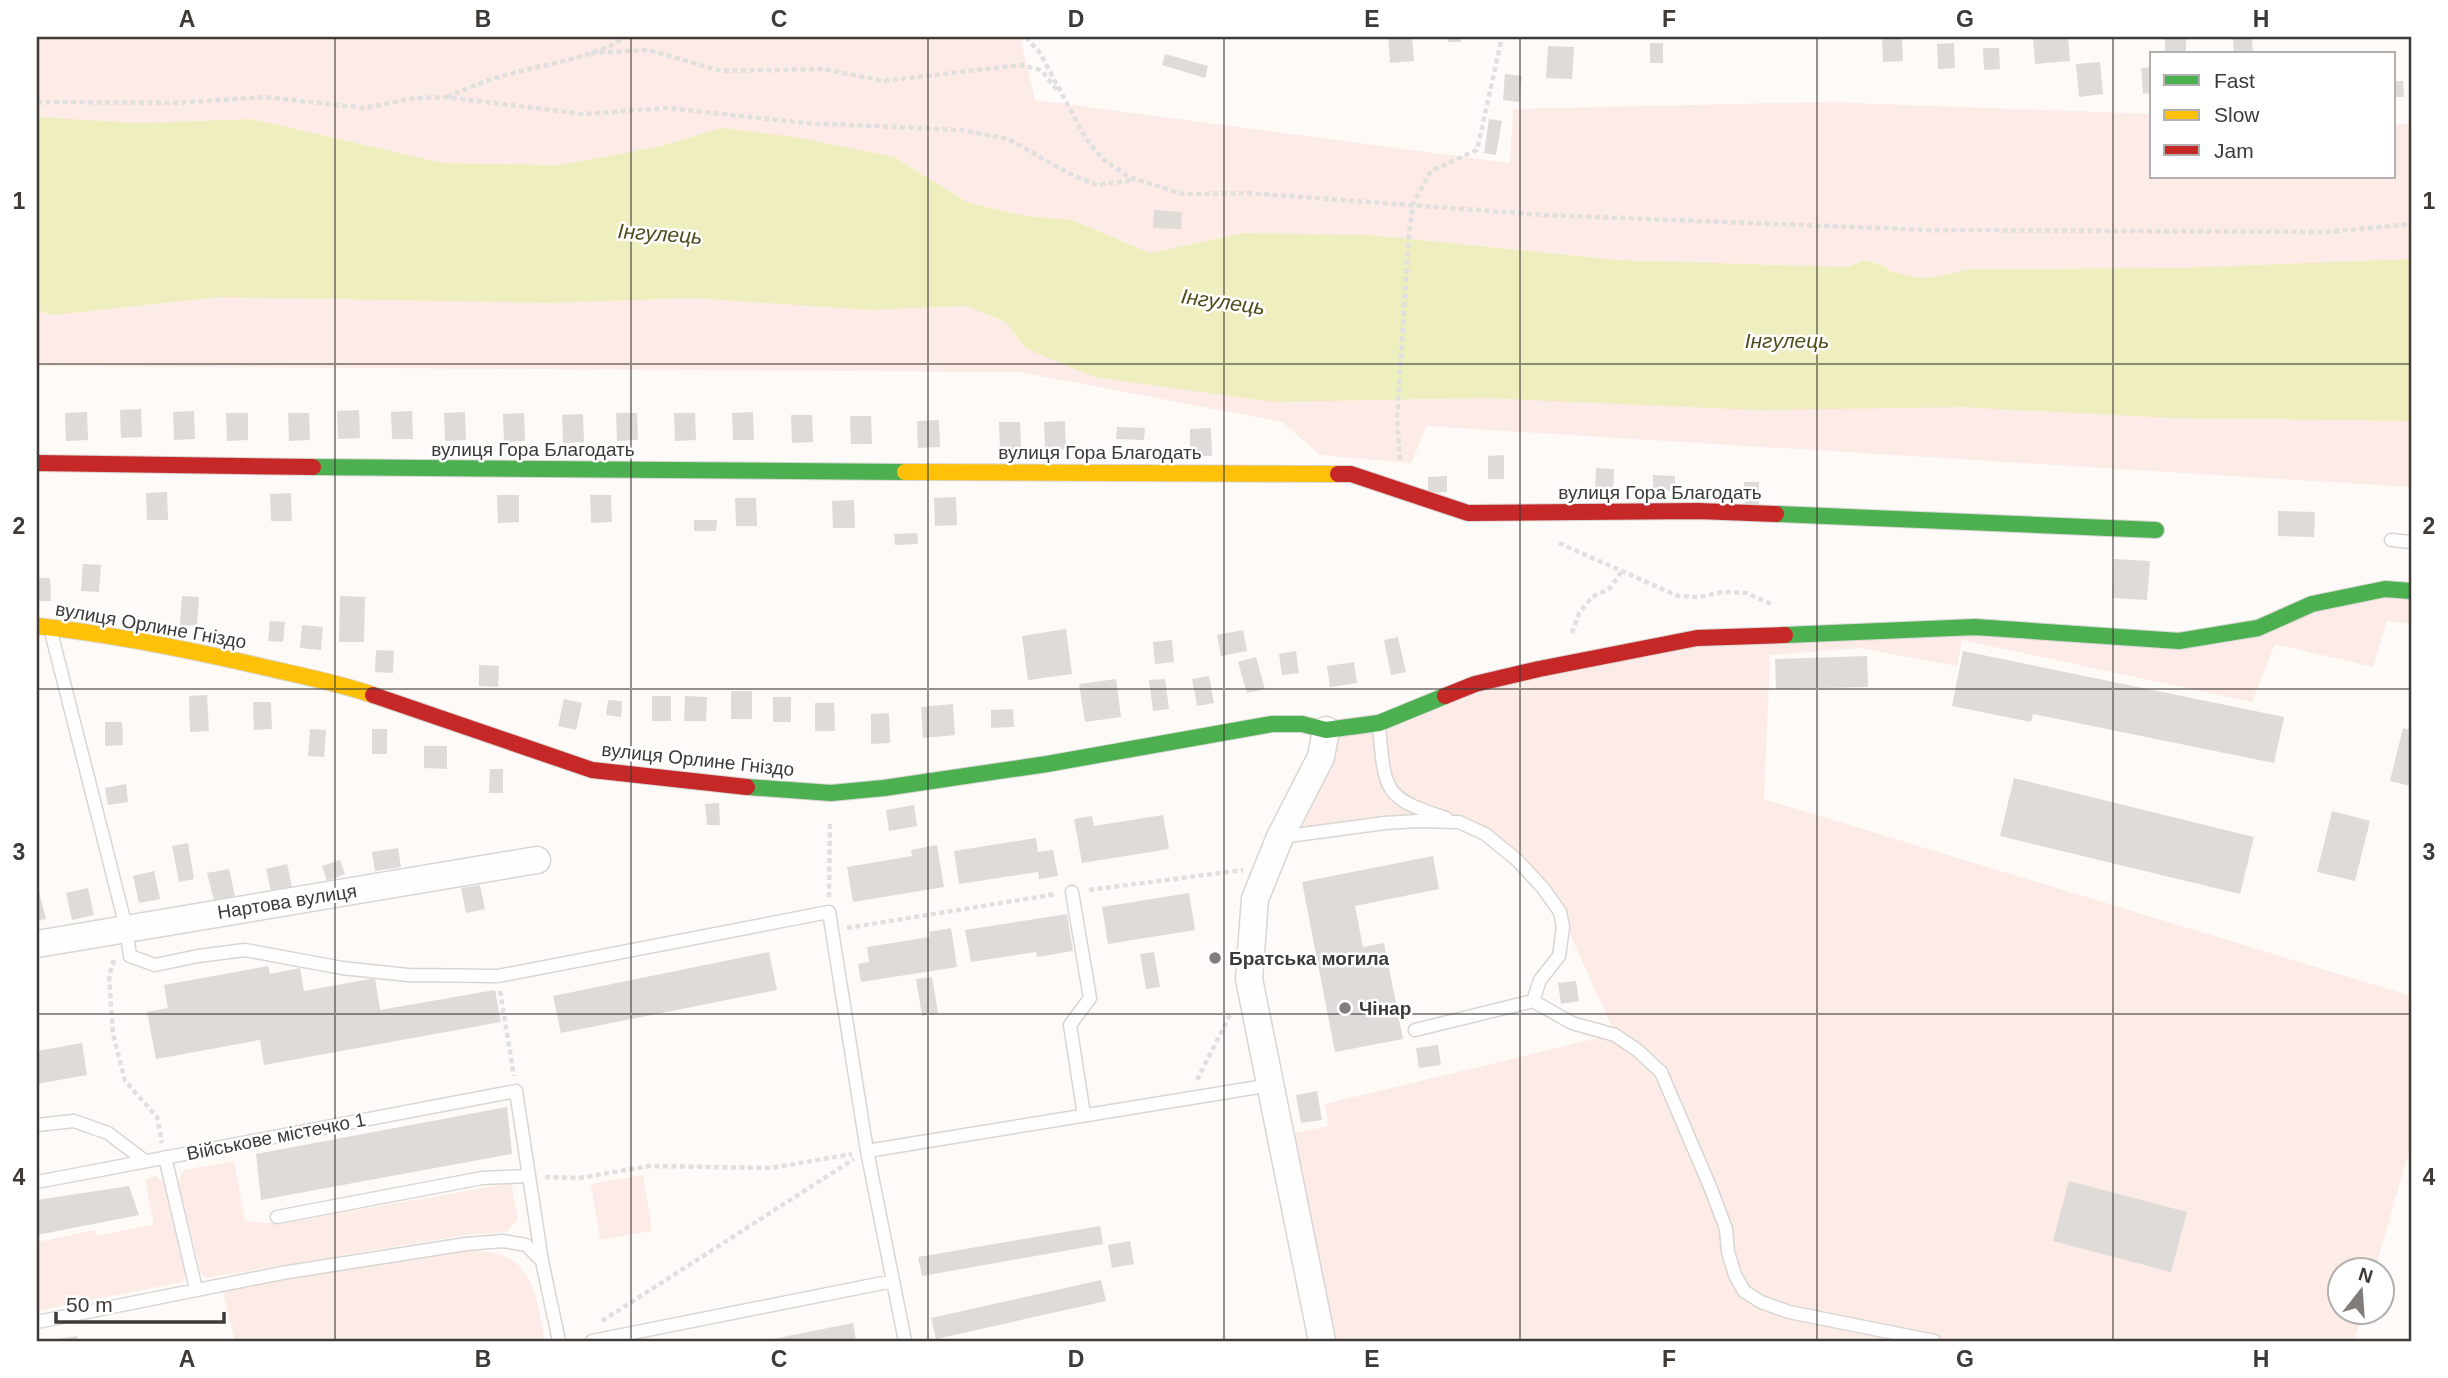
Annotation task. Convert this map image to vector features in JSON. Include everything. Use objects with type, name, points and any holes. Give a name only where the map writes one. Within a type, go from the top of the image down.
[{"type":"street","name":"вулиця Гора Благодать","points":[[37,463],[410,469],[1351,474],[1468,513],[1699,510],[2156,530]]},
{"type":"street","name":"вулиця Орлине Гніздо","points":[[43,627],[83,631],[219,657],[351,687],[592,770],[711,785],[831,793],[975,775],[1272,724],[1302,724],[1326,730],[1379,723],[1475,684],[1696,638],[1975,627],[2179,641],[2258,628],[2312,604],[2385,589],[2411,591]]},
{"type":"street","points":[[1322,1341],[1249,978],[1255,899],[1280,837],[1321,757],[1326,730]]},
{"type":"street","name":"Нартова вулиця","points":[[37,944],[537,860]]},
{"type":"lane","points":[[2391,540],[2411,542]]},
{"type":"lane","points":[[43,627],[126,927],[130,956],[155,965],[245,950],[342,968],[408,975],[498,976],[829,912],[867,1151],[905,1341]]},
{"type":"lane","points":[[1379,723],[1383,770],[1390,790],[1400,799],[1424,811],[1485,834],[1517,860],[1543,888],[1560,912],[1563,927],[1559,956],[1540,980],[1533,1001]]},
{"type":"lane","points":[[1280,837],[1385,823],[1459,822]]},
{"type":"lane","points":[[1072,892],[1090,999],[1070,1025],[1084,1115]]},
{"type":"lane","points":[[1415,1030],[1533,1001],[1572,1023],[1615,1035],[1637,1050],[1661,1072],[1711,1189],[1726,1229],[1728,1252],[1735,1275],[1744,1292],[1788,1312],[1934,1341]]},
{"type":"lane","points":[[867,1151],[1271,1084]]},
{"type":"lane","points":[[516,1091],[542,1261],[559,1341]]},
{"type":"lane","name":"Військове містечко 1","points":[[37,1182],[516,1091]]},
{"type":"lane","points":[[37,1125],[74,1121],[108,1133],[145,1161]]},
{"type":"lane","points":[[165,1157],[196,1289]]},
{"type":"lane","points":[[278,1217],[482,1178],[528,1177]]},
{"type":"lane","points":[[37,1322],[196,1289],[467,1244],[503,1241],[526,1245],[542,1261]]},
{"type":"lane","points":[[592,1341],[893,1281]]},
{"type":"path","points":[[445,97],[498,77],[592,53],[624,37]]},
{"type":"path","points":[[1026,37],[1040,52],[1086,139],[1103,159],[1136,180],[1183,194],[1248,193],[1544,215],[1929,230],[2325,232],[2411,224]]},
{"type":"path","points":[[1397,418],[1413,204],[1431,171],[1477,150],[1502,37]]},
{"type":"path","points":[[592,53],[649,50],[721,71],[823,69],[883,81],[1021,65],[1041,71],[1065,99]]},
{"type":"path","points":[[37,102],[174,103],[265,97],[365,108],[415,98],[445,97],[583,114],[667,108],[806,123],[962,130],[1008,139],[1074,176],[1097,185],[1136,180]]},
{"type":"path","points":[[1551,539],[1678,596],[1747,593],[1782,610]]},
{"type":"path","points":[[1571,636],[1579,613],[1592,597],[1611,588],[1622,571]]},
{"type":"path","points":[[829,912],[831,793]]},
{"type":"path","points":[[832,930],[1072,892],[1267,867]]},
{"type":"path","points":[[126,927],[109,976],[113,1034],[125,1081],[157,1117],[165,1157]]},
{"type":"path","points":[[498,976],[516,1091]]},
{"type":"path","points":[[1187,1098],[1249,978]]},
{"type":"path","points":[[528,1177],[579,1178],[649,1166],[771,1168],[867,1151]]},
{"type":"path","points":[[593,1327],[867,1151]]},
{"type":"shaded area","points":[[37,37],[1020,37],[1035,100],[1510,163],[1513,109],[1825,102],[2150,114],[2150,178],[2396,178],[2396,124],[2411,124],[2411,259],[2177,268],[1972,269],[1917,278],[1890,271],[1877,263],[1860,261],[1848,267],[1617,260],[1370,235],[1243,233],[1150,253],[1072,220],[1025,216],[967,202],[894,157],[722,128],[657,147],[560,165],[443,163],[252,119],[138,123],[37,117]]},
{"type":"shaded area","points":[[219,297],[547,303],[694,298],[869,310],[966,306],[1006,322],[1025,348],[1273,402],[1487,398],[1959,407],[2171,418],[2411,421],[2411,487],[1427,426],[1411,463],[1320,455],[1282,422],[1020,372],[37,366],[37,311],[54,315]]},
{"type":"shaded area","points":[[2385,589],[2411,591],[2411,624],[2387,621],[2373,667],[2275,644],[2252,702],[1962,640],[1957,666],[1859,648],[1770,655],[1764,799],[2411,996],[2411,1145],[2379,1256],[2326,1256],[2326,1326],[2359,1326],[2354,1341],[1332,1341],[1291,1134],[1328,1126],[1325,1104],[1615,1034],[1560,912],[1543,888],[1517,860],[1485,834],[1459,822],[1417,821],[1280,837],[1321,757],[1326,730],[1379,723],[1475,684],[1697,638],[1975,627],[2179,641],[2258,628],[2312,604]]},
{"type":"shaded area","points":[[234,1161],[245,1221],[278,1224],[511,1183],[518,1219],[507,1232],[465,1235],[206,1278],[201,1273],[178,1181],[184,1170]]},
{"type":"shaded area","points":[[643,1175],[652,1231],[600,1240],[591,1184]]},
{"type":"shaded area","points":[[156,1176],[163,1182],[185,1276],[183,1282],[37,1311],[37,1242],[95,1230],[97,1236],[154,1224],[145,1179]]},
{"type":"shaded area","points":[[468,1250],[496,1253],[520,1266],[533,1288],[545,1341],[235,1341],[222,1289]]},
{"type":"water","name":"Інгулець","points":[[37,117],[138,123],[252,119],[443,163],[560,165],[657,147],[722,128],[794,137],[894,157],[967,202],[1025,216],[1072,220],[1150,253],[1243,233],[1370,235],[1617,260],[1848,267],[1864,260],[1917,278],[1972,269],[2177,268],[2411,259],[2411,421],[2171,418],[1959,407],[1760,410],[1487,398],[1273,402],[1094,377],[1025,348],[1006,322],[966,306],[869,310],[694,298],[547,303],[219,297],[54,315],[37,311]]},
{"type":"building","points":[[1388,37],[1412,37],[1414,61],[1390,63]]},
{"type":"building","points":[[1448,37],[1461,37],[1461,42],[1448,42]]},
{"type":"building","points":[[1882,37],[1902,37],[1903,61],[1883,62]]},
{"type":"building","points":[[2033,37],[2068,37],[2070,61],[2035,64]]},
{"type":"building","points":[[2165,37],[2186,37],[2186,52],[2165,52]]},
{"type":"building","points":[[2233,37],[2252,37],[2253,52],[2234,52]]},
{"type":"building","points":[[1650,43],[1663,43],[1663,63],[1650,63]]},
{"type":"building","points":[[1954,43],[1955,68],[1938,69],[1937,44]]},
{"type":"building","points":[[1548,46],[1574,47],[1572,79],[1546,78]]},
{"type":"building","points":[[1983,48],[1999,48],[2000,69],[1984,70]]},
{"type":"building","points":[[1165,54],[1208,66],[1205,78],[1162,65]]},
{"type":"building","points":[[2100,62],[2103,94],[2079,97],[2076,64]]},
{"type":"building","points":[[2150,67],[2150,93],[2143,94],[2141,68]]},
{"type":"building","points":[[1505,74],[1522,76],[1519,102],[1503,100]]},
{"type":"building","points":[[2396,81],[2403,81],[2404,97],[2396,97]]},
{"type":"building","points":[[1489,119],[1502,121],[1496,155],[1484,153]]},
{"type":"building","points":[[1154,210],[1182,212],[1181,229],[1153,228]]},
{"type":"building","points":[[141,409],[142,437],[121,438],[120,410]]},
{"type":"building","points":[[359,410],[360,438],[338,439],[337,411]]},
{"type":"building","points":[[194,411],[195,439],[174,440],[173,412]]},
{"type":"building","points":[[412,411],[413,439],[392,439],[391,412]]},
{"type":"building","points":[[87,412],[88,440],[66,441],[65,413]]},
{"type":"building","points":[[465,412],[466,440],[445,441],[444,413]]},
{"type":"building","points":[[753,412],[754,440],[733,440],[732,413]]},
{"type":"building","points":[[226,413],[248,413],[248,440],[227,441]]},
{"type":"building","points":[[288,413],[309,413],[310,440],[289,441]]},
{"type":"building","points":[[524,413],[525,441],[504,442],[503,414]]},
{"type":"building","points":[[616,413],[637,413],[638,440],[617,441]]},
{"type":"building","points":[[674,413],[695,413],[696,440],[675,441]]},
{"type":"building","points":[[583,414],[584,442],[563,443],[562,415]]},
{"type":"building","points":[[791,415],[812,415],[813,442],[792,443]]},
{"type":"building","points":[[850,416],[871,416],[872,444],[851,444]]},
{"type":"building","points":[[939,420],[940,447],[918,448],[917,421]]},
{"type":"building","points":[[1065,421],[1066,449],[1045,450],[1044,422]]},
{"type":"building","points":[[999,422],[1020,422],[1021,449],[1000,450]]},
{"type":"building","points":[[1117,427],[1145,428],[1144,440],[1116,439]]},
{"type":"building","points":[[1211,428],[1212,456],[1190,456],[1190,429]]},
{"type":"building","points":[[1504,455],[1504,479],[1488,479],[1488,456]]},
{"type":"building","points":[[1596,468],[1614,469],[1613,493],[1595,493]]},
{"type":"building","points":[[1653,475],[1675,476],[1675,491],[1653,491]]},
{"type":"building","points":[[1447,476],[1447,492],[1428,493],[1428,477]]},
{"type":"building","points":[[1744,482],[1759,482],[1759,506],[1745,506]]},
{"type":"building","points":[[167,492],[168,520],[147,520],[146,493]]},
{"type":"building","points":[[291,493],[292,521],[271,521],[270,494]]},
{"type":"building","points":[[497,495],[519,495],[519,522],[498,523]]},
{"type":"building","points":[[590,495],[611,495],[612,522],[591,523]]},
{"type":"building","points":[[956,497],[957,525],[935,526],[934,498]]},
{"type":"building","points":[[735,498],[756,498],[757,526],[736,526]]},
{"type":"building","points":[[854,500],[855,528],[833,528],[832,501]]},
{"type":"building","points":[[2278,511],[2315,512],[2314,537],[2278,536]]},
{"type":"building","points":[[694,520],[717,520],[716,531],[694,531]]},
{"type":"building","points":[[917,533],[918,544],[895,545],[894,534]]},
{"type":"building","points":[[2114,559],[2150,561],[2147,600],[2112,598]]},
{"type":"building","points":[[83,564],[101,565],[99,592],[81,591]]},
{"type":"building","points":[[37,578],[50,578],[51,601],[37,601]]},
{"type":"building","points":[[182,596],[199,597],[197,626],[180,625]]},
{"type":"building","points":[[340,596],[365,597],[364,642],[339,642]]},
{"type":"building","points":[[270,621],[285,622],[283,642],[268,641]]},
{"type":"building","points":[[302,625],[323,627],[321,650],[300,648]]},
{"type":"building","points":[[1066,629],[1072,674],[1028,680],[1022,636]]},
{"type":"building","points":[[1243,630],[1247,651],[1221,656],[1217,635]]},
{"type":"building","points":[[1398,637],[1406,672],[1391,675],[1384,640]]},
{"type":"building","points":[[1172,640],[1174,662],[1155,664],[1153,642]]},
{"type":"building","points":[[376,650],[394,651],[393,673],[375,672]]},
{"type":"building","points":[[1296,651],[1299,673],[1282,675],[1279,654]]},
{"type":"building","points":[[1963,651],[2284,717],[2274,763],[2033,714],[2031,722],[1952,706]]},
{"type":"building","points":[[1867,656],[1868,687],[1776,689],[1775,659]]},
{"type":"building","points":[[1256,657],[1265,689],[1247,693],[1238,662]]},
{"type":"building","points":[[1354,662],[1357,683],[1330,687],[1327,666]]},
{"type":"building","points":[[479,665],[499,666],[498,687],[479,686]]},
{"type":"building","points":[[1209,676],[1214,703],[1197,706],[1192,679]]},
{"type":"building","points":[[1116,679],[1121,717],[1085,722],[1079,684]]},
{"type":"building","points":[[1165,679],[1169,709],[1153,711],[1149,680]]},
{"type":"building","points":[[731,691],[752,691],[752,719],[731,719]]},
{"type":"building","points":[[207,695],[209,731],[190,732],[189,696]]},
{"type":"building","points":[[652,696],[671,696],[671,721],[652,721]]},
{"type":"building","points":[[685,696],[707,697],[706,721],[684,721]]},
{"type":"building","points":[[773,697],[791,697],[791,722],[773,722]]},
{"type":"building","points":[[564,699],[582,703],[576,730],[558,726]]},
{"type":"building","points":[[608,700],[622,701],[621,717],[606,715]]},
{"type":"building","points":[[253,702],[271,702],[272,729],[254,730]]},
{"type":"building","points":[[815,703],[834,703],[835,731],[815,731]]},
{"type":"building","points":[[953,704],[955,735],[923,738],[921,707]]},
{"type":"building","points":[[1013,709],[1014,727],[991,728],[991,710]]},
{"type":"building","points":[[889,713],[890,743],[871,744],[871,714]]},
{"type":"building","points":[[105,722],[122,722],[123,745],[105,746]]},
{"type":"building","points":[[2403,728],[2411,730],[2411,786],[2390,781]]},
{"type":"building","points":[[310,729],[326,730],[324,757],[308,756]]},
{"type":"building","points":[[372,729],[387,729],[387,754],[372,754]]},
{"type":"building","points":[[424,746],[447,746],[447,769],[424,768]]},
{"type":"building","points":[[490,769],[503,769],[503,793],[489,793]]},
{"type":"building","points":[[2014,778],[2254,837],[2240,894],[2000,836]]},
{"type":"building","points":[[126,784],[128,802],[108,805],[105,788]]},
{"type":"building","points":[[719,803],[720,825],[707,825],[705,804]]},
{"type":"building","points":[[914,805],[917,826],[889,831],[886,810]]},
{"type":"building","points":[[2332,811],[2370,821],[2355,881],[2317,872]]},
{"type":"building","points":[[1163,815],[1169,849],[1082,863],[1074,819],[1092,816],[1094,826]]},
{"type":"building","points":[[1036,838],[1038,852],[1053,850],[1058,876],[1039,879],[1038,872],[959,884],[954,851]]},
{"type":"building","points":[[188,843],[194,879],[179,882],[172,846]]},
{"type":"building","points":[[937,845],[944,887],[853,902],[847,867],[912,856],[911,850]]},
{"type":"building","points":[[398,848],[401,867],[375,871],[372,852]]},
{"type":"building","points":[[1433,856],[1439,889],[1355,906],[1363,947],[1384,943],[1403,1039],[1335,1052],[1302,882]]},
{"type":"building","points":[[340,860],[345,874],[327,881],[322,866]]},
{"type":"building","points":[[287,864],[293,891],[272,896],[266,869]]},
{"type":"building","points":[[229,869],[235,896],[214,901],[207,873]]},
{"type":"building","points":[[154,871],[160,899],[139,903],[133,876]]},
{"type":"building","points":[[480,885],[485,909],[466,913],[461,888]]},
{"type":"building","points":[[88,888],[94,915],[72,920],[66,893]]},
{"type":"building","points":[[37,892],[46,919],[37,921]]},
{"type":"building","points":[[1189,893],[1195,930],[1108,944],[1102,907]]},
{"type":"building","points":[[1067,914],[1073,951],[1037,957],[1036,952],[971,962],[965,930]]},
{"type":"building","points":[[951,928],[957,967],[861,982],[858,964],[869,962],[867,947],[930,937],[929,932]]},
{"type":"building","points":[[769,952],[777,990],[561,1033],[553,996]]},
{"type":"building","points":[[1154,952],[1160,987],[1146,989],[1140,954]]},
{"type":"building","points":[[268,966],[270,974],[300,968],[304,991],[375,978],[380,1010],[495,990],[501,1022],[264,1065],[260,1040],[156,1059],[147,1012],[168,1008],[164,985]]},
{"type":"building","points":[[932,977],[938,1013],[922,1016],[916,979]]},
{"type":"building","points":[[1576,981],[1579,1001],[1561,1004],[1558,983]]},
{"type":"building","points":[[82,1043],[87,1075],[37,1084],[37,1051]]},
{"type":"building","points":[[1438,1045],[1441,1065],[1419,1068],[1416,1048]]},
{"type":"building","points":[[1317,1091],[1322,1120],[1301,1123],[1296,1095]]},
{"type":"building","points":[[507,1107],[512,1154],[261,1200],[256,1154]]},
{"type":"building","points":[[2069,1181],[2187,1212],[2171,1272],[2053,1241]]},
{"type":"building","points":[[129,1186],[139,1215],[37,1235],[37,1200]]},
{"type":"building","points":[[1100,1226],[1103,1244],[922,1276],[918,1257]]},
{"type":"building","points":[[1130,1241],[1134,1264],[1112,1268],[1108,1245]]},
{"type":"building","points":[[1101,1280],[1106,1301],[936,1339],[931,1318]]},
{"type":"building","points":[[853,1323],[856,1341],[768,1340]]},
{"type":"building","points":[[77,1336],[78,1341],[52,1341],[52,1340]]},
{"type":"traffic: fast","points":[[313,467],[905,472]]},
{"type":"traffic: fast","points":[[1776,514],[2156,530]]},
{"type":"traffic: fast","points":[[1785,635],[1975,627],[2179,641],[2258,628],[2312,604],[2385,589],[2411,591]]},
{"type":"traffic: fast","points":[[747,787],[831,793],[884,788],[1047,764],[1272,724],[1302,724],[1326,730],[1379,723],[1445,696]]},
{"type":"traffic: slow","points":[[905,472],[1338,474]]},
{"type":"traffic: slow","points":[[37,626],[176,648],[316,679],[373,695]]},
{"type":"traffic: jam","points":[[37,463],[313,467]]},
{"type":"traffic: jam","points":[[1338,474],[1351,474],[1468,513],[1698,511],[1776,514]]},
{"type":"traffic: jam","points":[[1445,696],[1475,684],[1539,669],[1697,638],[1785,635]]},
{"type":"traffic: jam","points":[[373,695],[592,770],[747,787]]},
{"type":"place","name":"Братська могила","points":[[1215,958]]},
{"type":"place","name":"Чінар","points":[[1345,1008]]}]
